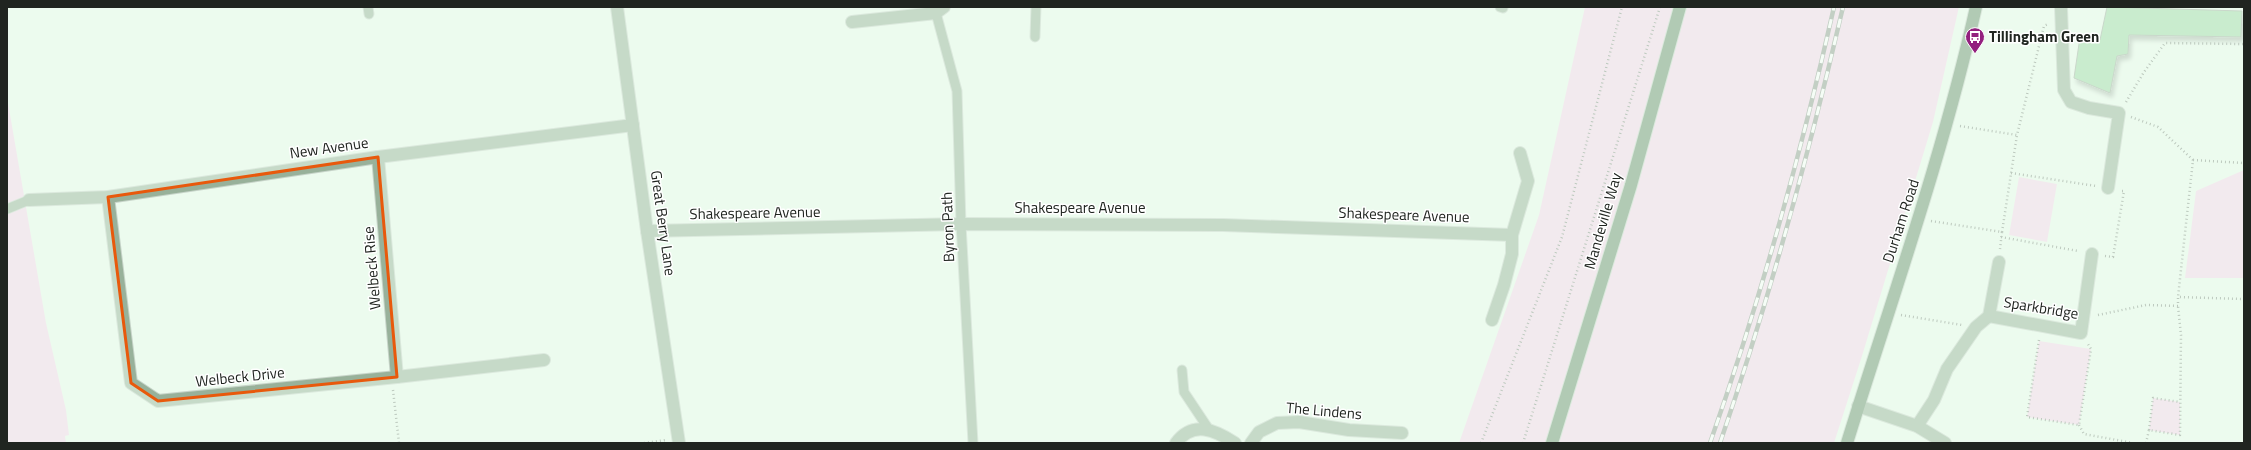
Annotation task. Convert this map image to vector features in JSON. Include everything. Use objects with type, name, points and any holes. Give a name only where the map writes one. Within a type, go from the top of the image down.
[{"type":"street","name":"Great Berry Lane","points":[[617,7],[647,231],[679,441]]},
{"type":"street","name":"Mandeville Way","points":[[1552,443],[1629,192],[1680,7]]},
{"type":"street","name":"Durham Road","points":[[1847,443],[1962,72],[1976,7]]},
{"type":"street","points":[[852,22],[940,10]]},
{"type":"street","points":[[2061,12],[2064,90],[2071,102],[2089,108],[2119,113],[2108,188]]},
{"type":"street","name":"New Avenue","points":[[29,200],[108,198],[378,157],[633,126]]},
{"type":"street","points":[[1492,320],[1504,285],[1512,254],[1512,235],[1528,180],[1520,153]]},
{"type":"street","name":"Welbeck Rise","points":[[378,157],[395,378]]},
{"type":"street","name":"Welbeck Drive","points":[[108,198],[131,383],[158,401],[395,378],[544,360]]},
{"type":"street","name":"Shakespeare Avenue","points":[[647,231],[961,224],[1223,225],[1512,235]]},
{"type":"street","name":"Sparkbridge","points":[[1989,316],[2081,333],[2092,254]]},
{"type":"street","name":"Sparkbridge","points":[[1917,426],[1934,400],[1947,369],[1976,327],[1989,316],[1999,262]]},
{"type":"street","points":[[1858,406],[1917,426],[1945,443]]},
{"type":"street","name":"The Lindens","points":[[1252,443],[1259,432],[1277,423],[1299,422],[1349,430],[1402,433]]},
{"type":"street","points":[[1176,443],[1182,436],[1197,428],[1220,433],[1235,443]]},
{"type":"lane","points":[[1036,7],[1036,37]]},
{"type":"lane","name":"Byron Path","points":[[940,10],[958,91],[961,224],[974,443]]},
{"type":"lane","points":[[7,209],[29,200]]},
{"type":"lane","points":[[1182,370],[1184,392],[1210,431]]},
{"type":"path","points":[[1481,443],[1562,237],[1622,7]]},
{"type":"path","points":[[1523,443],[1660,7]]},
{"type":"path","points":[[1999,262],[2001,237],[2017,135],[2044,26],[2061,12]]},
{"type":"path","points":[[2244,44],[2165,44],[2144,72],[2119,113],[2158,127],[2194,160],[2244,163]]},
{"type":"path","points":[[1946,123],[2017,135]]},
{"type":"path","points":[[2149,430],[2180,435],[2181,334],[2178,297],[2194,160]]},
{"type":"path","points":[[2001,237],[2113,257],[2124,191],[2011,173]]},
{"type":"path","points":[[1918,218],[2002,232]]},
{"type":"path","points":[[2178,297],[2244,299]]},
{"type":"path","points":[[2083,318],[2146,305],[2178,306]]},
{"type":"path","points":[[1887,313],[1976,327]]},
{"type":"path","points":[[2041,326],[2027,417],[2079,425]]},
{"type":"path","points":[[2081,333],[2091,349],[2079,425],[2084,434],[2133,443]]},
{"type":"path","points":[[395,378],[399,443]]},
{"type":"path","points":[[2146,443],[2153,398],[2180,402]]},
{"type":"path","points":[[644,443],[679,441]]},
{"type":"highlighted area","points":[[378,157],[397,377],[158,401],[131,383],[108,197]]},
{"type":"shaded area","points":[[1585,7],[1959,7],[1933,122],[1834,443],[1459,443],[1539,215]]},
{"type":"shaded area","points":[[7,97],[46,323],[66,410],[69,435],[65,436],[66,443],[7,443]]},
{"type":"shaded area","points":[[2244,170],[2244,278],[2185,278],[2196,191]]},
{"type":"shaded area","points":[[2019,177],[2057,184],[2047,242],[2009,235]]},
{"type":"shaded area","points":[[2039,341],[2091,349],[2079,425],[2027,417]]},
{"type":"shaded area","points":[[2153,398],[2180,402],[2180,435],[2149,430]]},
{"type":"building","points":[[2107,7],[2242,11],[2241,37],[2129,35],[2128,54],[2117,56],[2110,93],[2074,78],[2080,37],[2100,40]]},
{"type":"railway","points":[[1710,443],[1763,281],[1808,117],[1834,7]]},
{"type":"railway","points":[[1720,443],[1755,335],[1787,226],[1843,7]]},
{"type":"place","name":"Tillingham Green","points":[[1975,54]]}]
